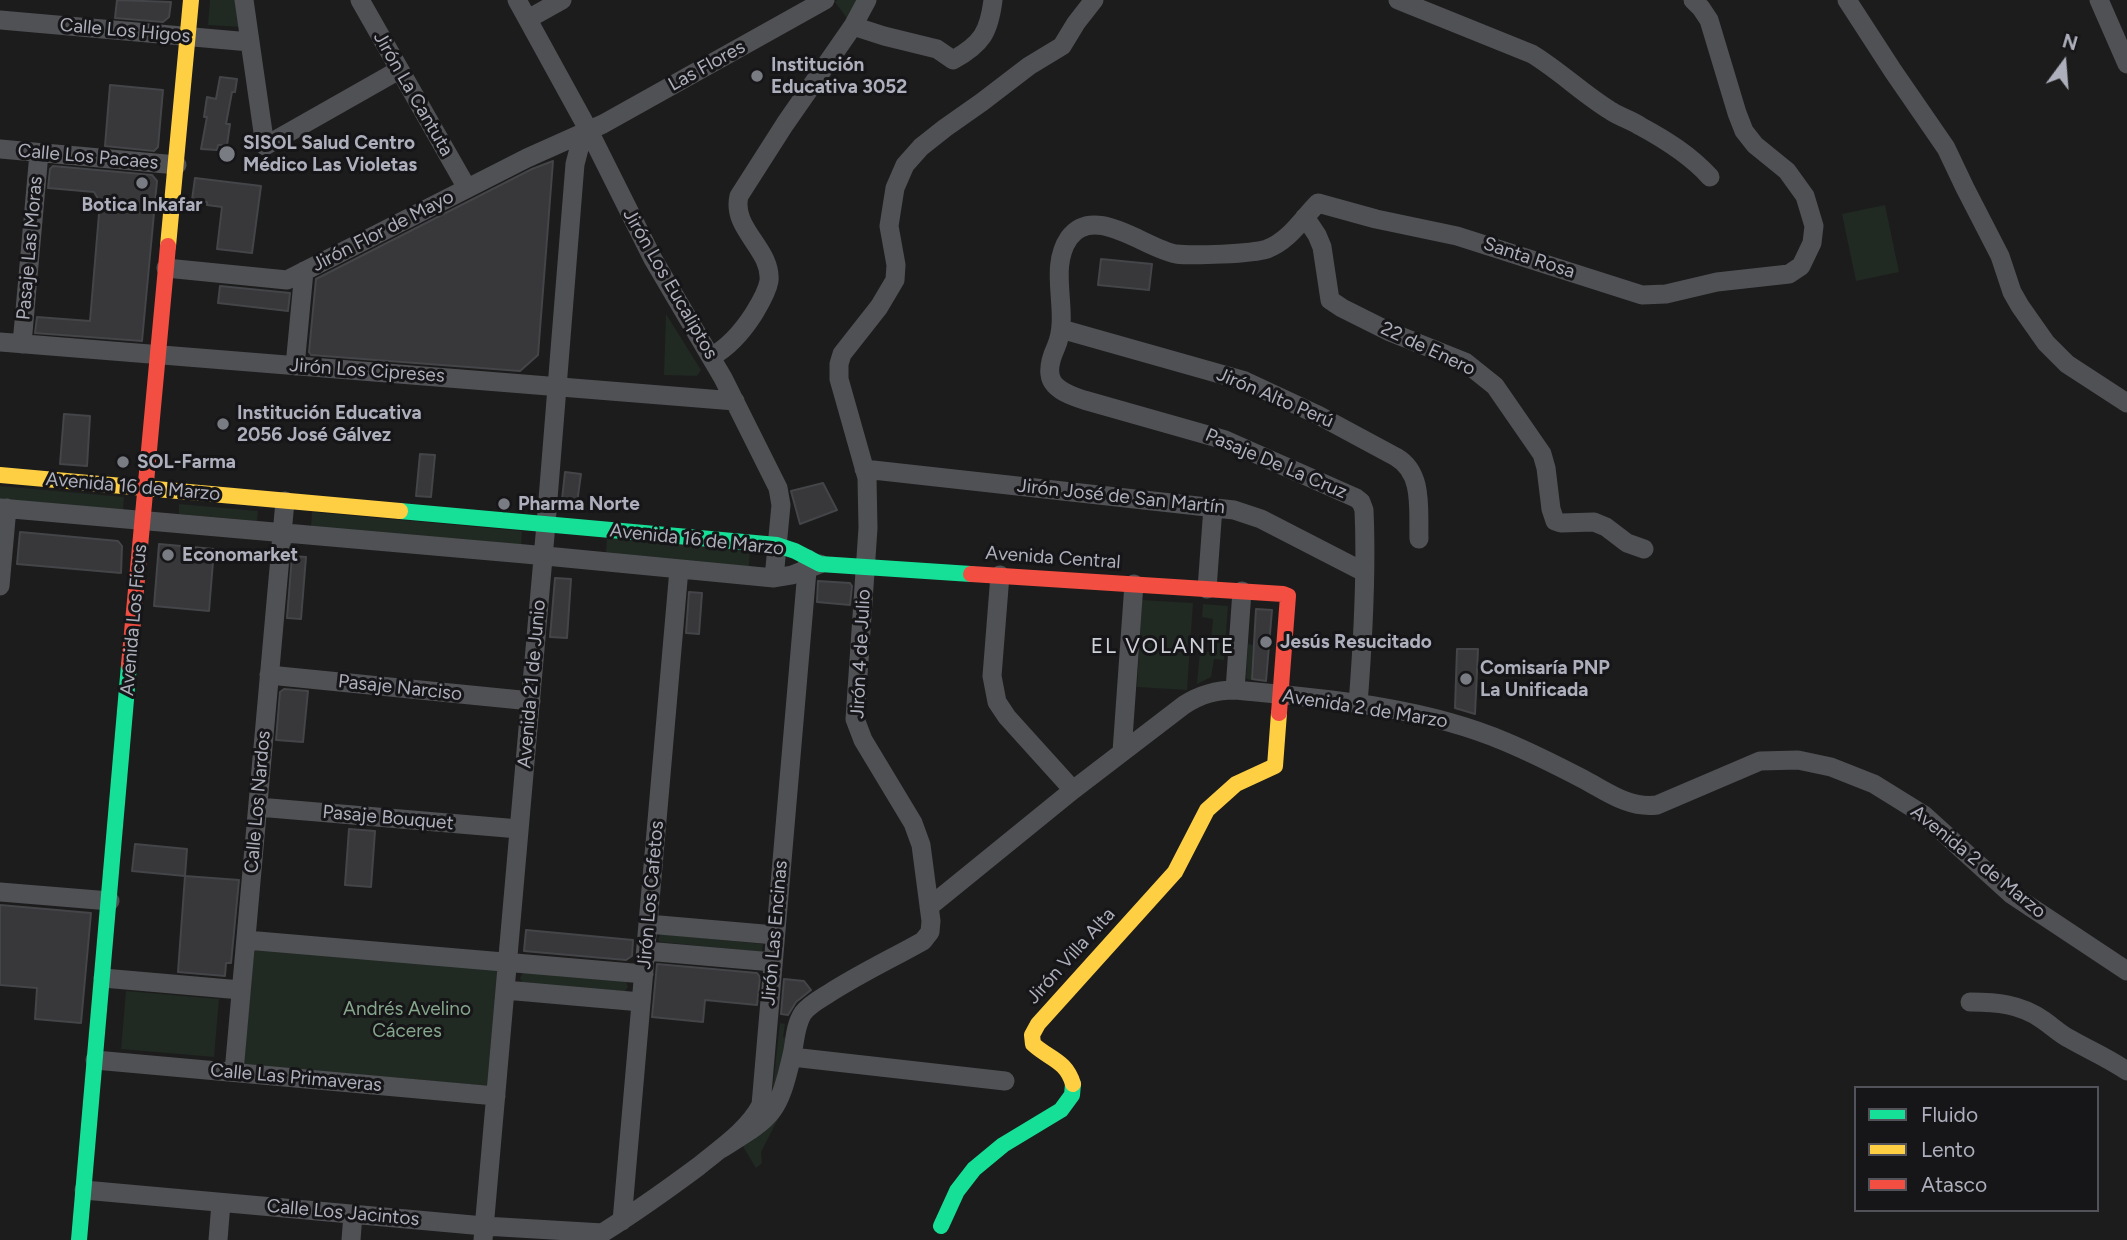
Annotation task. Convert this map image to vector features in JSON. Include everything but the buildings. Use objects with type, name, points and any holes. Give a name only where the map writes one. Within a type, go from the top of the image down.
[{"type":"street","name":"Avenida Los Ficus","points":[[79,1240],[191,0]]},
{"type":"street","points":[[244,0],[265,146],[400,69]]},
{"type":"street","name":"Jirón La Cantuta","points":[[360,0],[467,188]]},
{"type":"street","name":"Jirón Los Eucaliptos","points":[[517,0],[589,131],[648,249],[735,401],[781,496],[774,578]]},
{"type":"street","points":[[528,19],[562,0]]},
{"type":"street","name":"Las Flores","points":[[589,131],[825,0]]},
{"type":"street","points":[[711,357],[727,346],[748,322],[769,279],[765,262],[739,216],[739,196],[853,26],[867,0]]},
{"type":"street","points":[[853,26],[937,49],[953,60],[971,50],[982,38],[988,26],[993,0]]},
{"type":"street","name":"Jirón 4 de Julio","points":[[929,906],[919,837],[856,725],[868,498],[864,469],[839,379],[839,364],[844,351],[879,307],[895,280],[896,265],[889,226],[895,188],[902,171],[914,154],[945,128],[1029,66],[1062,46],[1094,0]]},
{"type":"street","points":[[1398,0],[1532,54],[1611,111],[1686,153],[1710,177]]},
{"type":"street","name":"Santa Rosa","points":[[1061,329],[1061,257],[1068,239],[1083,226],[1106,225],[1175,253],[1207,254],[1266,249],[1286,238],[1318,203],[1479,242],[1642,295],[1658,295],[1717,282],[1795,271],[1801,266],[1812,243],[1814,226],[1809,205],[1793,178],[1755,145],[1744,131],[1709,20],[1693,0]]},
{"type":"street","points":[[1847,0],[1946,148],[2000,256],[2012,292],[2020,306],[2046,343],[2067,364],[2127,403]]},
{"type":"street","points":[[2099,0],[2127,65]]},
{"type":"street","name":"Calle Los Higos","points":[[0,20],[250,42]]},
{"type":"street","name":"Jirón Flor de Mayo","points":[[166,268],[287,280],[527,158],[589,131]]},
{"type":"street","name":"Avenida 21 de Junio","points":[[484,1233],[575,164],[580,145],[589,131]]},
{"type":"street","name":"Calle Los Pacaes","points":[[0,149],[177,165]]},
{"type":"street","name":"Pasaje Las Moras","points":[[22,344],[39,153]]},
{"type":"street","name":"22 de Enero","points":[[1305,217],[1322,247],[1330,300],[1390,332],[1455,358],[1487,378],[1542,454],[1555,521],[1594,522],[1644,549]]},
{"type":"street","points":[[295,366],[304,271]]},
{"type":"street","name":"Jirón Alto Perú","points":[[1061,329],[1245,381],[1337,424],[1396,457],[1408,465],[1415,479],[1419,539]]},
{"type":"street","name":"Pasaje De La Cruz","points":[[1061,329],[1048,374],[1052,382],[1066,394],[1225,440],[1359,499],[1364,510],[1364,572],[1363,649],[1358,704]]},
{"type":"street","name":"Jirón Los Cipreses","points":[[0,342],[735,401]]},
{"type":"street","name":"Jirón José de San Martín","points":[[864,469],[1213,507],[1252,514],[1364,572]]},
{"type":"street","name":"Avenida 16 de Marzo","points":[[0,475],[777,545],[812,563]]},
{"type":"street","name":"Calle Los Nardos","points":[[234,1072],[285,501]]},
{"type":"street","points":[[1207,589],[1213,507]]},
{"type":"street","points":[[0,586],[4,508]]},
{"type":"street","name":"Avenida 16 de Marzo","points":[[4,508],[774,578],[792,575],[812,563]]},
{"type":"street","name":"Avenida Central","points":[[812,563],[1283,594],[1288,596],[1290,601],[1283,695]]},
{"type":"street","name":"Jirón Las Encinas","points":[[597,1237],[657,1198],[721,1149],[751,1121],[761,1105],[812,563]]},
{"type":"street","name":"Jirón Los Cafetos","points":[[622,1221],[680,569]]},
{"type":"street","points":[[1000,576],[992,676],[995,694],[1007,717],[1073,790]]},
{"type":"street","points":[[1122,752],[1134,584]]},
{"type":"street","points":[[1235,690],[1242,591]]},
{"type":"street","name":"Pasaje Narciso","points":[[269,675],[531,701]]},
{"type":"street","name":"Avenida 2 de Marzo","points":[[929,906],[1073,790],[1194,699],[1215,691],[1235,690],[1405,711],[1466,726],[1513,745],[1619,799],[1649,807],[1657,806],[1760,761],[1798,760],[1831,767],[1874,784],[1924,815],[2011,894],[2127,971]]},
{"type":"street","name":"Jirón Villa Alta","points":[[941,1226],[957,1192],[982,1161],[1029,1129],[1059,1113],[1069,1101],[1074,1088],[1070,1074],[1064,1066],[1033,1044],[1034,1029],[1175,872],[1207,810],[1231,788],[1275,766],[1283,695]]},
{"type":"street","name":"Pasaje Bouquet","points":[[258,807],[519,829]]},
{"type":"street","points":[[0,892],[110,901]]},
{"type":"street","points":[[721,1149],[756,1127],[775,1110],[804,1012],[816,1001],[860,974],[923,941],[931,927],[929,906]]},
{"type":"street","points":[[648,923],[775,935]]},
{"type":"street","points":[[246,940],[644,974]]},
{"type":"street","points":[[646,951],[773,962]]},
{"type":"street","points":[[103,978],[242,990]]},
{"type":"street","points":[[505,990],[641,1002]]},
{"type":"street","points":[[1970,1002],[2004,1004],[2030,1012],[2068,1038],[2127,1071]]},
{"type":"street","points":[[792,1057],[1005,1081]]},
{"type":"street","name":"Calle Las Primaveras","points":[[95,1060],[496,1096]]},
{"type":"street","name":"Calle Los Jacintos","points":[[84,1190],[353,1214],[484,1233],[597,1237]]},
{"type":"street","points":[[218,1240],[221,1203]]},
{"type":"street","points":[[351,1240],[353,1214]]},
{"type":"green space","points":[[210,0],[238,0],[242,27],[208,25]]},
{"type":"green space","points":[[860,0],[849,21],[835,2]]},
{"type":"green space","points":[[1885,205],[1899,272],[1856,281],[1842,214]]},
{"type":"green space","points":[[666,314],[701,370],[697,376],[664,375]]},
{"type":"green space","points":[[0,486],[124,497],[123,510],[0,499]]},
{"type":"green space","points":[[179,504],[258,511],[257,521],[179,514]]},
{"type":"green space","points":[[312,512],[522,531],[521,545],[311,527]]},
{"type":"green space","points":[[607,537],[750,550],[749,567],[606,555]]},
{"type":"green space","name":"EL VOLANTE","points":[[1142,600],[1193,603],[1187,690],[1137,687]]},
{"type":"green space","points":[[1203,604],[1228,606],[1224,660],[1214,659],[1211,677],[1197,684],[1200,651],[1210,650],[1213,619],[1202,617]]},
{"type":"green space","points":[[1248,644],[1253,645],[1251,680],[1246,677]]},
{"type":"green space","points":[[661,934],[763,944],[762,952],[660,942],[658,938]]},
{"type":"green space","name":"Andrés Avelino Cáceres","points":[[254,948],[499,969],[489,1086],[244,1064]]},
{"type":"green space","points":[[524,971],[626,981],[628,987],[624,993],[523,984],[520,978]]},
{"type":"green space","points":[[126,991],[219,999],[214,1057],[121,1049]]},
{"type":"green space","points":[[780,1023],[785,1024],[783,1037],[788,1038],[772,1094]]},
{"type":"green space","points":[[780,1115],[761,1152],[762,1163],[756,1168],[742,1145]]},
{"type":"traffic: fast","points":[[400,511],[777,545],[820,564],[971,574]]},
{"type":"traffic: fast","points":[[79,1240],[129,665]]},
{"type":"traffic: fast","points":[[941,1226],[957,1191],[974,1169],[1003,1145],[1061,1110],[1072,1095],[1073,1084]]},
{"type":"traffic: slow","points":[[168,246],[191,0]]},
{"type":"traffic: slow","points":[[0,475],[400,511]]},
{"type":"traffic: slow","points":[[1073,1084],[1066,1070],[1033,1044],[1032,1035],[1038,1024],[1175,872],[1207,810],[1236,784],[1275,766],[1279,713]]},
{"type":"traffic: jam","points":[[129,665],[168,246]]},
{"type":"traffic: jam","points":[[971,574],[1288,596],[1279,713]]},
{"type":"place","name":"Institución Educativa 3052","points":[[757,76]]},
{"type":"place","name":"SISOL Salud Centro Médico Las Violetas","points":[[227,154]]},
{"type":"place","name":"Botica Inkafar","points":[[142,183]]},
{"type":"place","name":"Institución Educativa 2056 José Gálvez","points":[[223,424]]},
{"type":"place","name":"SOL-Farma","points":[[123,462]]},
{"type":"place","name":"Pharma Norte","points":[[504,504]]},
{"type":"place","name":"Economarket","points":[[168,555]]},
{"type":"place","name":"Jesús Resucitado","points":[[1266,642]]},
{"type":"place","name":"Comisaría PNP La Unificada","points":[[1466,679]]},
{"type":"district","name":"EL VOLANTE","points":[[1163,647]]}]
